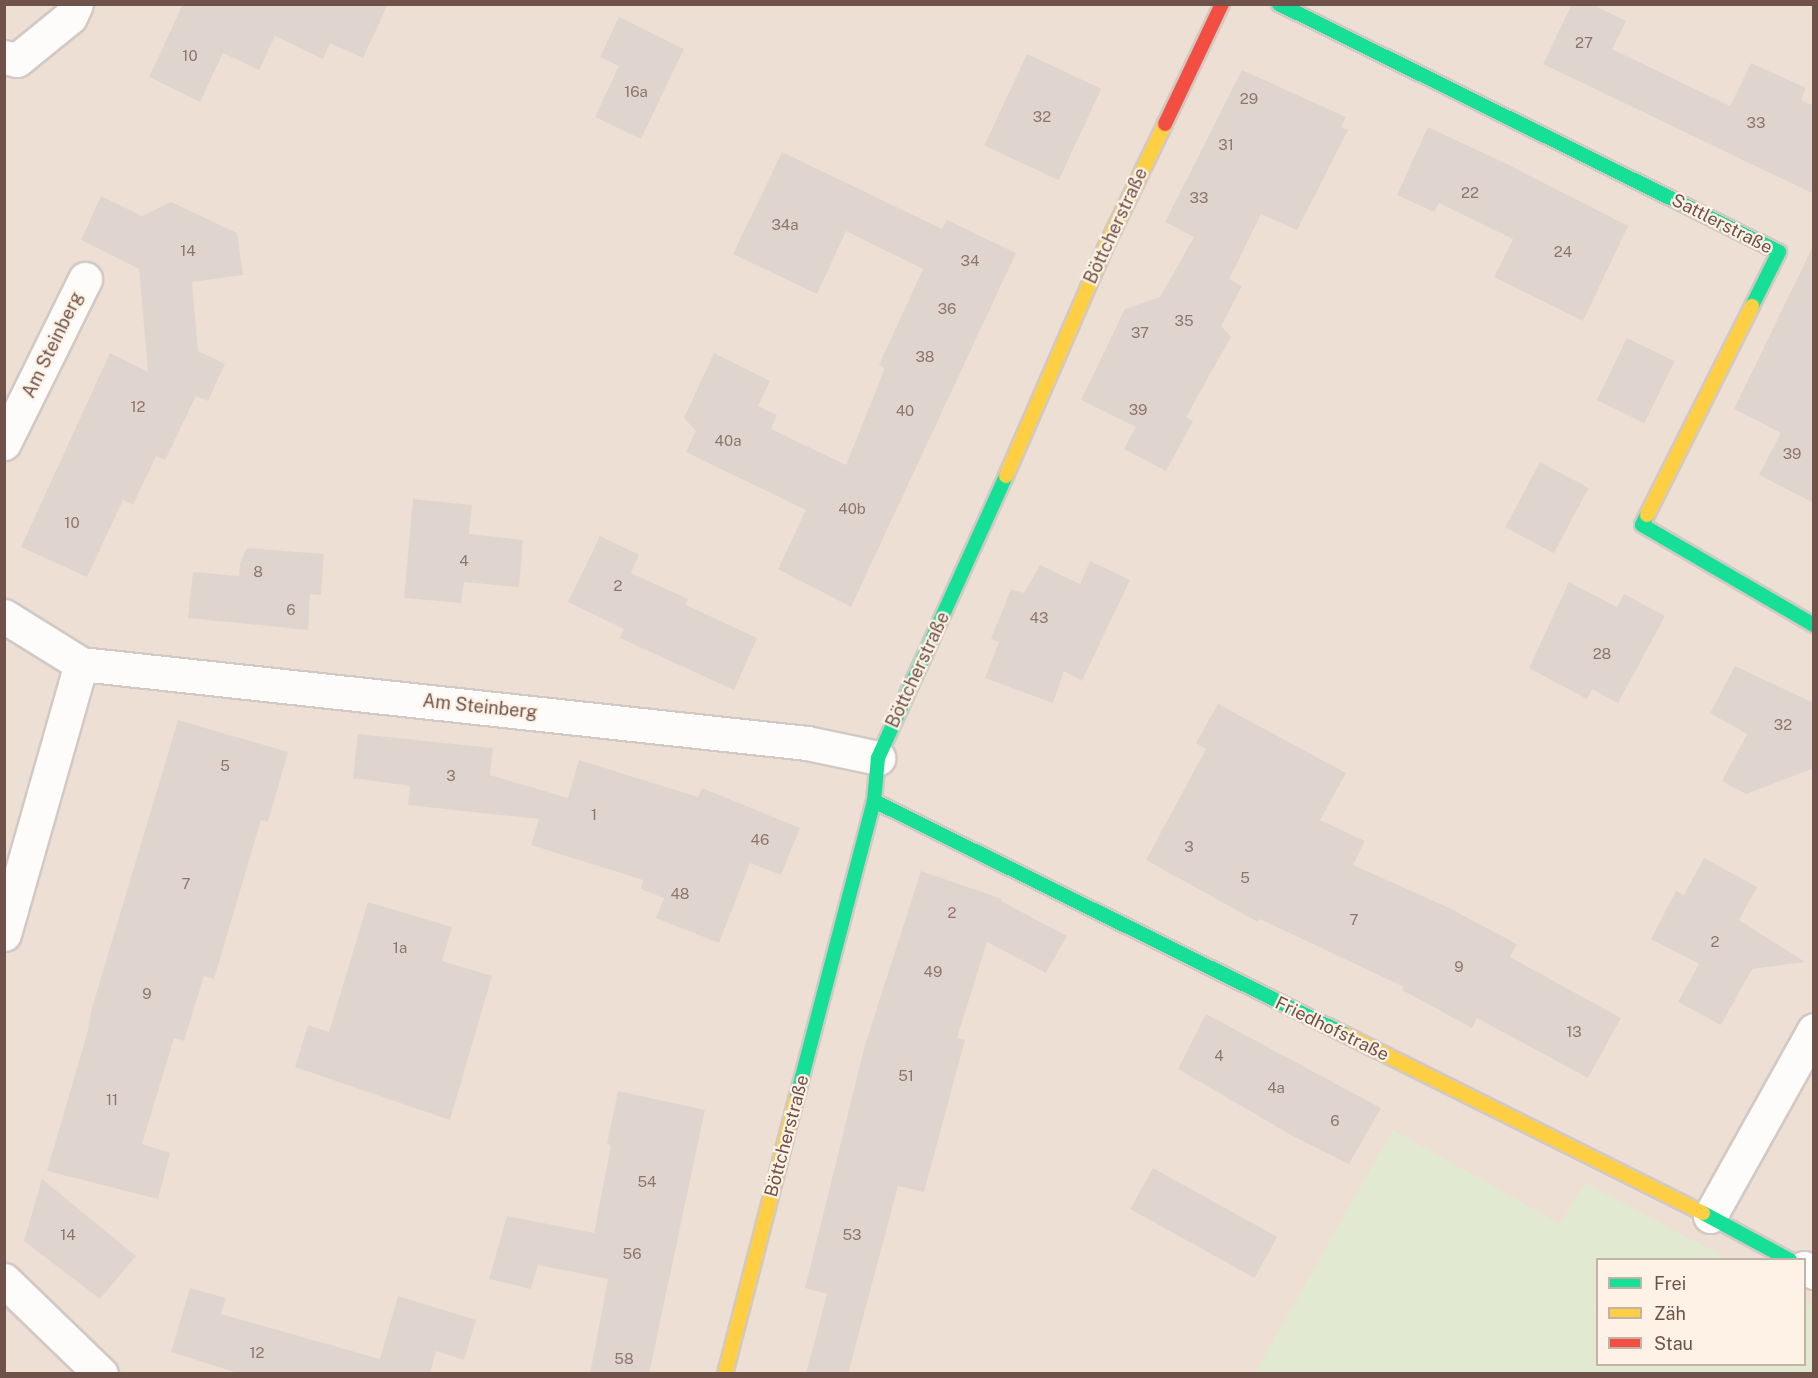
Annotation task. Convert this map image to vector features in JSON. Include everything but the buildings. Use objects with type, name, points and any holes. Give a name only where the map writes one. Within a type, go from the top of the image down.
[{"type":"street","points":[[4,57],[17,60],[70,17],[76,4]]},
{"type":"street","name":"Böttcherstraße","points":[[725,1374],[874,801],[878,758],[1004,483],[1105,248],[1222,4]]},
{"type":"street","name":"Sattlerstraße","points":[[1279,4],[1779,252],[1642,525],[1814,625]]},
{"type":"street","name":"Am Steinberg","points":[[4,443],[85,279]]},
{"type":"street","name":"Am Steinberg","points":[[4,616],[81,664],[807,743],[878,758]]},
{"type":"street","points":[[4,934],[81,664]]},
{"type":"street","name":"Friedhofstraße","points":[[874,801],[1710,1216],[1786,1258]]},
{"type":"street","points":[[1710,1216],[1814,1030]]},
{"type":"street","points":[[4,1280],[101,1374]]},
{"type":"shaded area","points":[[5,5],[1813,5],[1813,1373],[5,1374]]},
{"type":"green space","points":[[1393,1130],[1560,1224],[1585,1183],[1726,1258],[1596,1258],[1596,1366],[1806,1366],[1806,1302],[1813,1306],[1813,1373],[1255,1373]]},
{"type":"traffic: fast","points":[[1279,4],[1779,252],[1752,306]]},
{"type":"traffic: fast","points":[[796,1100],[874,801],[878,758],[1006,476]]},
{"type":"traffic: fast","points":[[1647,515],[1642,525],[1814,625]]},
{"type":"traffic: fast","points":[[874,801],[1346,1035]]},
{"type":"traffic: fast","points":[[1703,1213],[1786,1258]]},
{"type":"traffic: slow","points":[[1006,476],[1105,248],[1165,124]]},
{"type":"traffic: slow","points":[[1647,515],[1752,306]]},
{"type":"traffic: slow","points":[[1346,1035],[1703,1213]]},
{"type":"traffic: slow","points":[[725,1374],[796,1100]]},
{"type":"traffic: jam","points":[[1165,124],[1222,4]]}]
